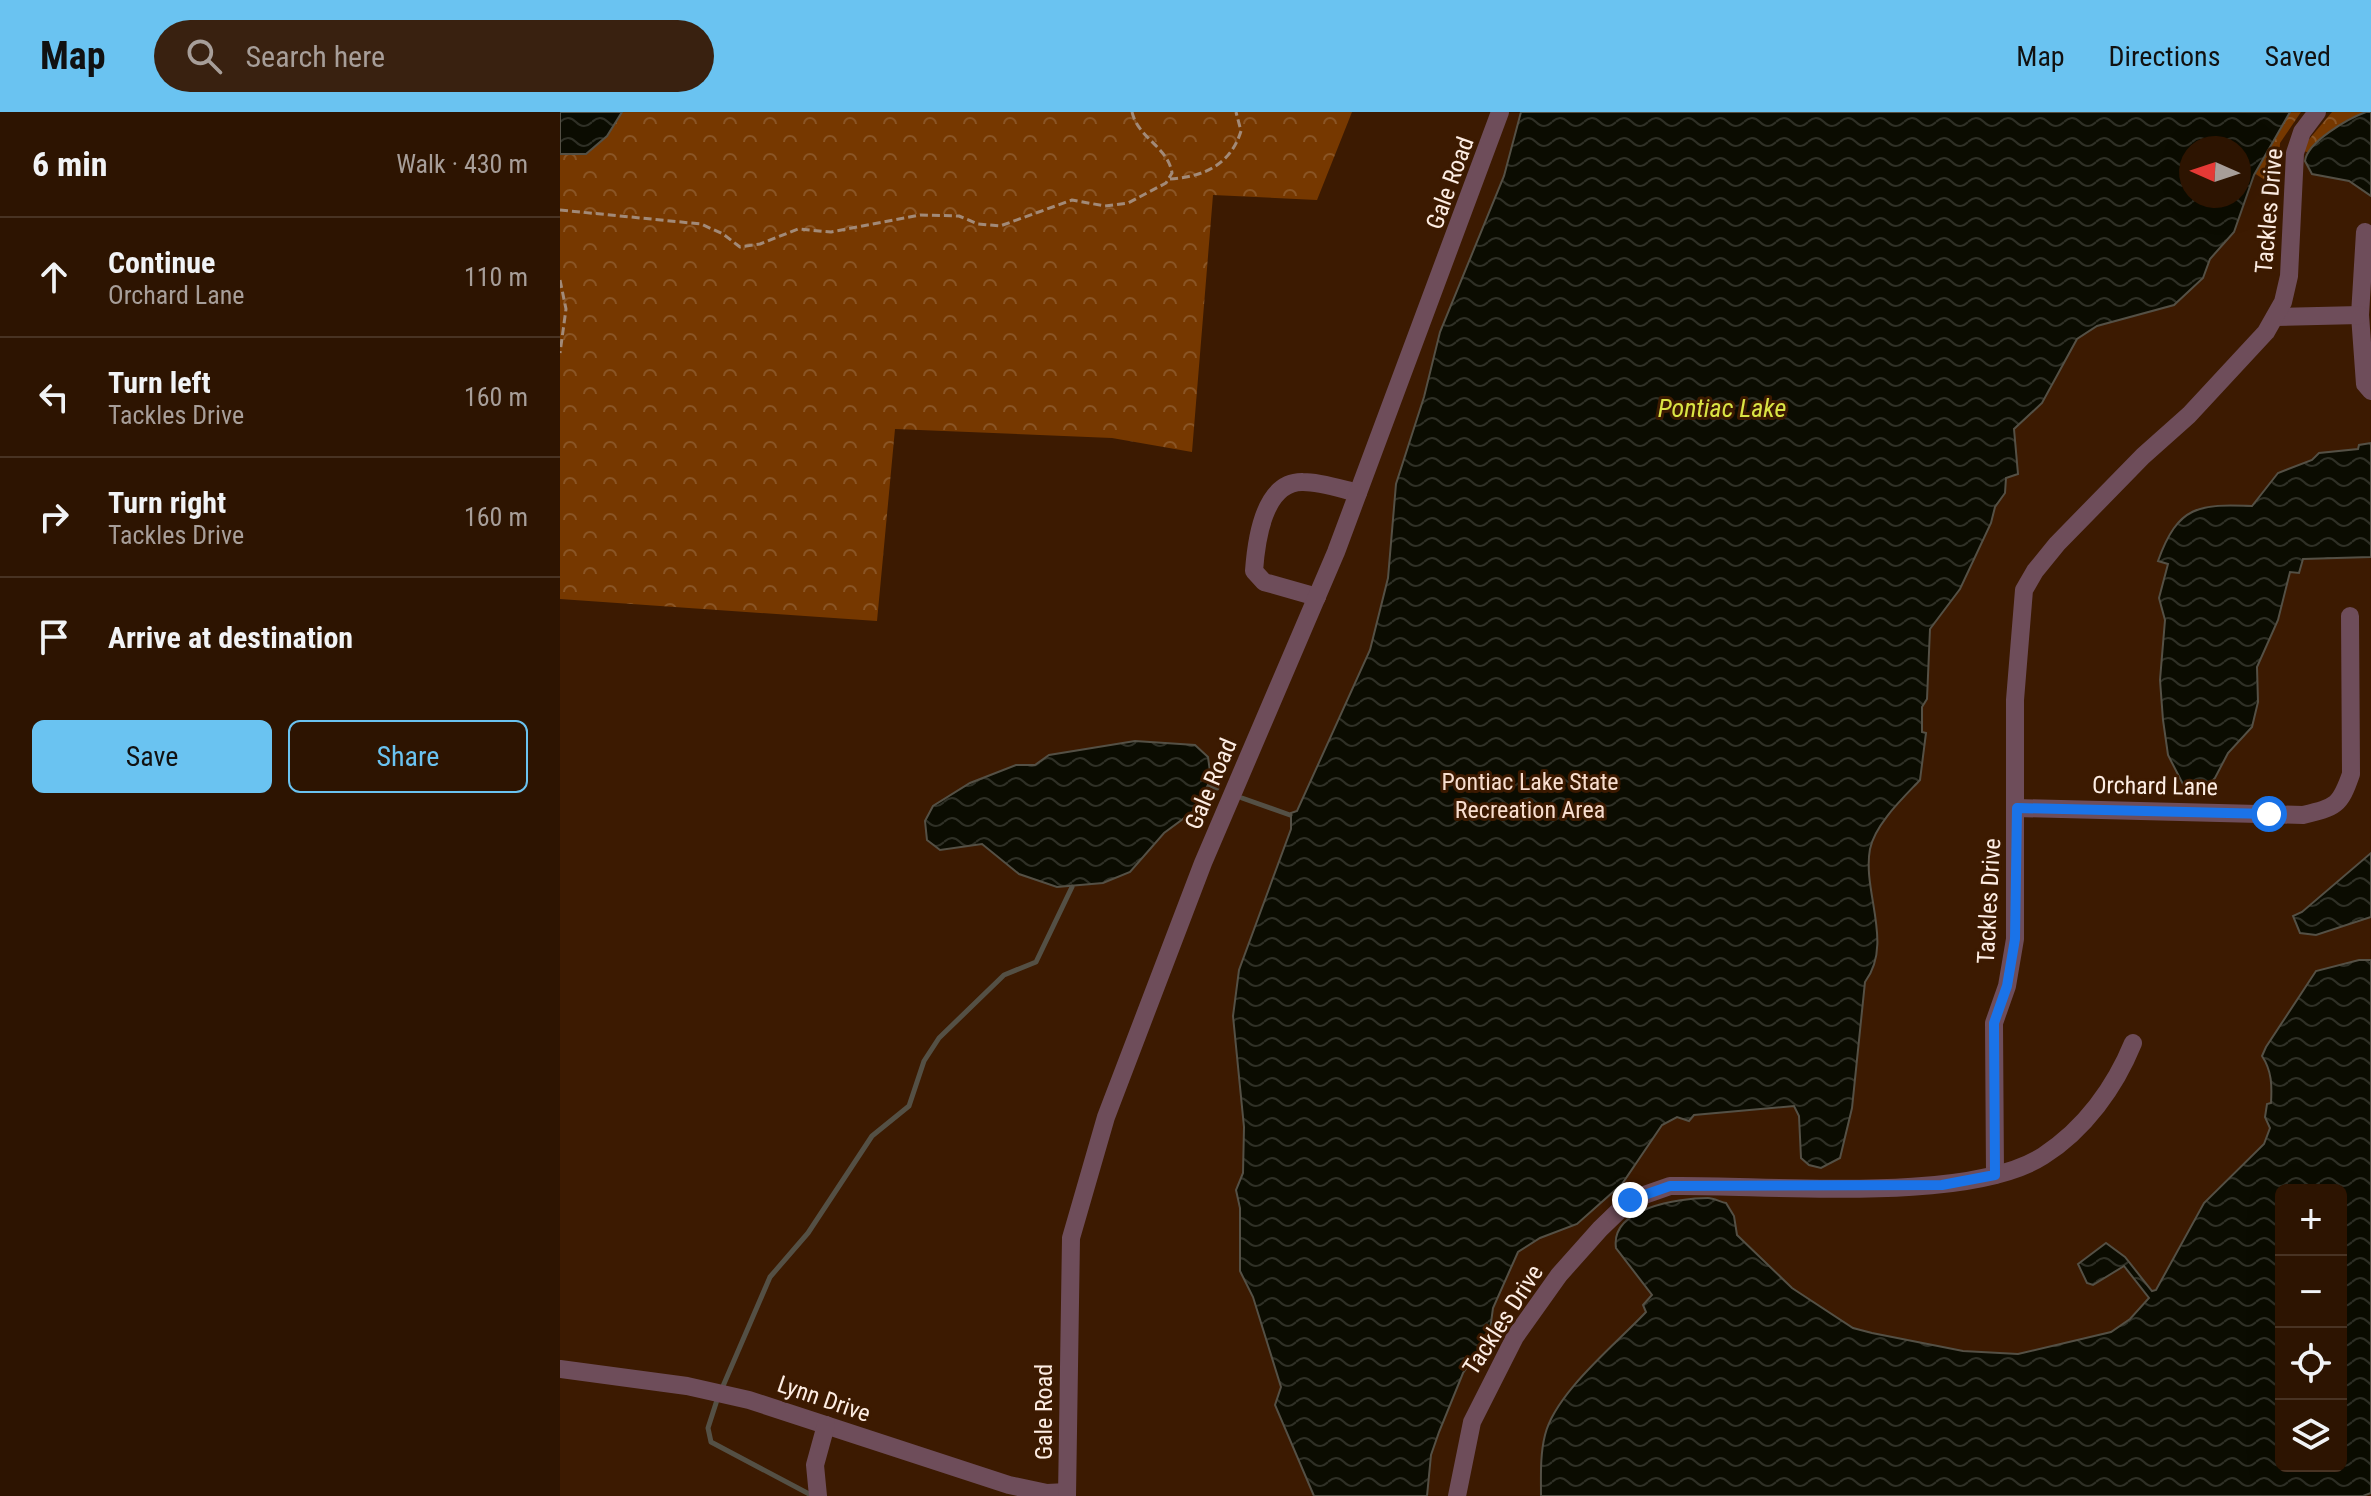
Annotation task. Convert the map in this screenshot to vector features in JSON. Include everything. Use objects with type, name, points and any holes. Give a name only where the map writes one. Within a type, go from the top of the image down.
[{"type":"street","name":"Gale Road","points":[[1067,1494],[1071,1238],[1079,1199],[1106,1117],[1203,863],[1317,597],[1500,112]]},
{"type":"street","name":"Tackles Drive","points":[[1457,1496],[1472,1422],[1515,1337],[1559,1275],[1630,1200],[1670,1186],[1942,1185],[1995,1175],[1994,1023],[2007,986],[2015,939],[2015,700],[2024,590],[2057,544],[2189,415],[2266,332],[2283,302],[2289,276],[2295,153],[2302,132],[2317,112]]},
{"type":"street","points":[[2365,232],[2360,315],[2365,384],[2371,391]]},
{"type":"street","points":[[2275,317],[2360,315]]},
{"type":"street","points":[[1317,597],[1264,582],[1254,571],[1257,533],[1277,493],[1300,481],[1358,493]]},
{"type":"street","name":"Orchard Lane","points":[[2017,808],[2292,815],[2332,808],[2343,798],[2351,774],[2350,616]]},
{"type":"street","points":[[1995,1175],[2043,1156],[2085,1119],[2109,1092],[2133,1043]]},
{"type":"street","name":"Lynn Drive","points":[[560,1369],[687,1386],[794,1412],[1009,1485],[1067,1494]]},
{"type":"street","points":[[818,1496],[815,1465],[826,1425]]},
{"type":"path","points":[[1132,112],[1140,130],[1169,160],[1170,179]]},
{"type":"path","points":[[560,210],[701,224],[723,234],[740,247],[760,244],[798,229],[831,232],[920,215],[959,216],[978,224],[1000,226],[1044,211],[1054,203],[1072,200],[1117,206],[1170,179],[1204,173],[1229,156],[1241,131],[1236,112]]},
{"type":"path","points":[[560,280],[566,309],[560,353]]},
{"type":"green space","points":[[560,112],[1352,112],[1317,200],[1213,195],[1192,452],[1112,438],[895,429],[877,621],[560,599]]},
{"type":"green space","points":[[2162,112],[2301,112],[2280,143],[2277,188],[2251,171],[2251,136],[2213,136]]},
{"type":"green space","points":[[2332,112],[2371,112],[2371,171],[2300,150]]},
{"type":"water","points":[[560,112],[622,112],[607,136],[586,154],[560,154]]},
{"type":"water","name":"Pontiac Lake","points":[[1521,112],[2290,112],[2251,184],[2251,136],[2179,136],[2179,208],[2242,208],[2234,232],[2210,259],[2203,278],[2174,305],[2097,326],[2077,339],[2042,403],[2014,429],[2018,474],[2006,478],[2005,493],[1995,507],[1991,523],[1960,589],[1930,629],[1927,699],[1922,707],[1922,732],[1926,733],[1920,780],[1884,821],[1870,849],[1877,951],[1865,982],[1852,1108],[1840,1158],[1821,1168],[1809,1165],[1801,1158],[1799,1116],[1794,1106],[1694,1115],[1689,1121],[1677,1117],[1662,1125],[1622,1184],[1577,1224],[1540,1238],[1518,1252],[1493,1308],[1489,1337],[1463,1373],[1439,1432],[1431,1455],[1427,1496],[1314,1496],[1275,1405],[1281,1387],[1253,1297],[1240,1271],[1240,1208],[1236,1190],[1243,1173],[1244,1127],[1233,1016],[1239,970],[1291,829],[1291,813],[1297,811],[1370,650],[1388,578],[1396,484],[1424,397],[1440,332],[1504,176]]},
{"type":"water","points":[[2371,112],[2371,196],[2349,181],[2312,174],[2305,161],[2307,154],[2321,139]]},
{"type":"water","points":[[2371,443],[2371,557],[2303,559],[2299,573],[2290,572],[2278,620],[2257,667],[2258,702],[2252,727],[2228,753],[2215,778],[2204,789],[2187,792],[2168,755],[2163,720],[2160,680],[2165,620],[2159,598],[2168,564],[2158,561],[2166,542],[2183,518],[2193,512],[2218,506],[2252,506],[2278,473],[2312,460],[2319,453],[2358,449],[2359,445]]},
{"type":"water","points":[[1135,741],[1195,745],[1208,757],[1211,779],[1195,810],[1164,833],[1130,872],[1103,883],[1057,887],[1019,874],[982,844],[940,850],[927,840],[925,821],[933,806],[970,783],[1016,765],[1035,765],[1049,755]]},
{"type":"water","points":[[2371,853],[2371,917],[2316,935],[2300,933],[2293,916],[2302,912]]},
{"type":"water","points":[[2371,960],[2371,1493],[2363,1496],[1541,1496],[1542,1450],[1551,1419],[1573,1386],[1646,1312],[1643,1305],[1652,1295],[1616,1248],[1617,1234],[1624,1223],[1635,1215],[1681,1200],[1708,1198],[1726,1203],[1734,1216],[1737,1235],[1792,1288],[1853,1328],[1872,1333],[1963,1351],[2018,1354],[2111,1332],[2130,1319],[2149,1298],[2124,1266],[2093,1285],[2087,1283],[2078,1264],[2106,1243],[2125,1257],[2152,1291],[2156,1290],[2204,1203],[2264,1144],[2270,1128],[2265,1117],[2267,1104],[2271,1103],[2270,1073],[2262,1056],[2316,971]]},
{"type":"waterway","points":[[1210,785],[1217,788]]},
{"type":"waterway","points":[[1242,798],[1290,815]]},
{"type":"waterway","points":[[811,1495],[711,1442],[708,1428],[717,1400],[770,1277],[808,1233],[872,1136],[909,1106],[924,1061],[939,1038],[1004,975],[1036,962],[1072,887]]},
{"type":"route","points":[[1630,1200],[1670,1186],[1942,1185],[1995,1175],[1994,1023],[2007,986],[2015,939],[2017,808],[2269,814]]},
{"type":"park label","name":"Pontiac Lake State Recreation Area","points":[[1530,796]]}]
